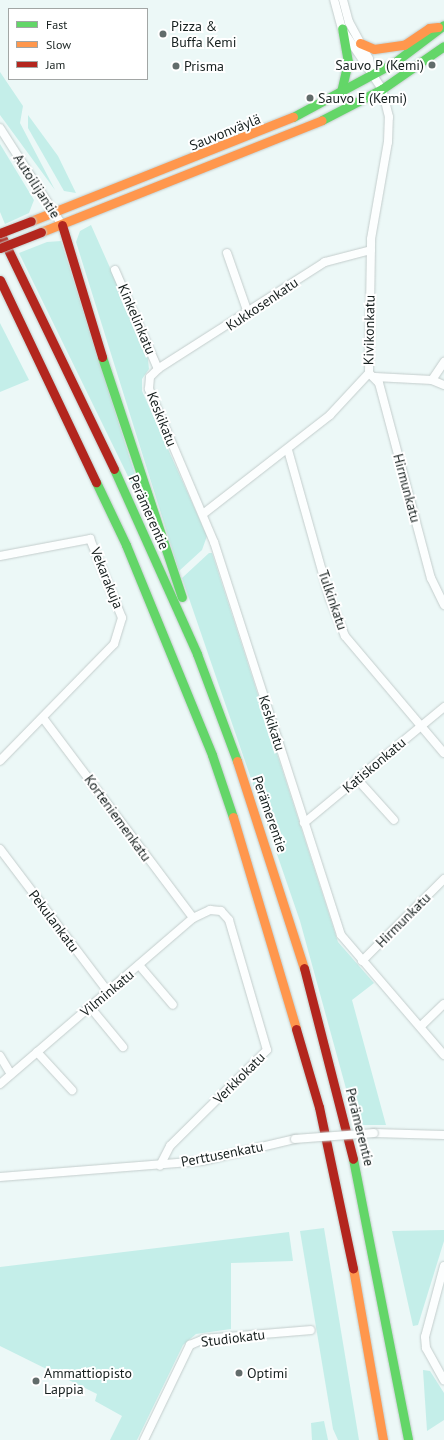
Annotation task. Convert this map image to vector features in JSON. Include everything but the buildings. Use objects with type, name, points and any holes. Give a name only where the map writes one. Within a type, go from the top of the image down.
[{"type":"main road","points":[[360,43],[374,49],[399,46],[429,28],[442,26]]},
{"type":"main road","name":"Sauvonväylä","points":[[0,233],[244,141],[342,92],[372,75],[420,45],[442,26]]},
{"type":"main road","points":[[342,29],[348,62],[342,92]]},
{"type":"main road","name":"Sauvonväylä","points":[[0,248],[274,143],[382,89],[444,46]]},
{"type":"main road","points":[[62,224],[112,391],[193,626],[197,654]]},
{"type":"main road","name":"Perämerentie","points":[[0,233],[124,490],[197,654],[271,863],[336,1089],[366,1214],[408,1440]]},
{"type":"main road","points":[[0,281],[126,545],[212,755],[245,851],[319,1107],[345,1220],[383,1440]]},
{"type":"street","points":[[334,0],[342,29],[372,75]]},
{"type":"street","points":[[343,0],[349,22],[360,43],[372,75]]},
{"type":"street","name":"Kivikonkatu","points":[[204,514],[288,450],[338,408],[372,375],[371,250],[379,180],[389,134],[382,89],[372,75]]},
{"type":"street","name":"Autoilijantie","points":[[0,128],[62,224]]},
{"type":"street","name":"Kukkosenkatu","points":[[158,369],[248,313],[325,262],[371,250]]},
{"type":"street","points":[[227,253],[248,313]]},
{"type":"street","name":"Kinkelinkatu","points":[[115,270],[158,369]]},
{"type":"street","points":[[432,380],[444,362]]},
{"type":"street","name":"Keskikatu","points":[[158,369],[150,377],[150,394],[204,514],[304,823],[342,935],[362,961],[422,1025],[444,1055]]},
{"type":"street","points":[[372,375],[432,380],[444,384]]},
{"type":"street","name":"Hirmunkatu","points":[[372,375],[431,578],[444,604]]},
{"type":"street","name":"Tulkinkatu","points":[[288,450],[341,627],[351,646],[444,753]]},
{"type":"street","name":"Vekarakuja","points":[[0,556],[86,539],[96,546],[122,614],[114,644],[43,718]]},
{"type":"street","name":"Katiskonkatu","points":[[304,823],[444,707]]},
{"type":"street","points":[[0,761],[43,718]]},
{"type":"street","name":"Korteniemenkatu","points":[[43,718],[193,918]]},
{"type":"street","points":[[358,778],[394,820]]},
{"type":"street","name":"Pekulankatu","points":[[0,849],[108,992]]},
{"type":"street","name":"Hirmunkatu","points":[[362,961],[444,879]]},
{"type":"street","name":"Vilminkatu","points":[[0,1084],[193,918],[217,910]]},
{"type":"street","name":"Verkkokatu","points":[[160,1166],[170,1146],[267,1050],[229,920],[217,910]]},
{"type":"street","points":[[139,965],[173,1005]]},
{"type":"street","points":[[422,1025],[444,1004]]},
{"type":"street","points":[[90,1007],[123,1047]]},
{"type":"street","points":[[37,1052],[72,1090]]},
{"type":"street","points":[[0,1056],[11,1074]]},
{"type":"street","name":"Perttusenkatu","points":[[0,1177],[160,1166],[202,1161],[295,1139],[374,1133],[444,1135]]},
{"type":"street","points":[[444,1266],[425,1337],[426,1348],[444,1380]]},
{"type":"street","name":"Studiokatu","points":[[144,1440],[190,1345],[204,1339],[311,1330]]},
{"type":"shaded area","points":[[0,72],[23,106],[20,123],[55,190],[0,115]]},
{"type":"shaded area","points":[[28,115],[58,156],[76,193],[64,191],[28,128]]},
{"type":"shaded area","points":[[0,144],[34,200],[29,213],[5,224],[0,212]]},
{"type":"shaded area","points":[[91,225],[147,351],[149,369],[142,379],[142,391],[207,536],[202,550],[179,571],[76,242],[80,231]]},
{"type":"shaded area","points":[[61,241],[145,506],[143,507],[19,253],[47,242]]},
{"type":"shaded area","points":[[0,323],[29,380],[0,392]]},
{"type":"shaded area","points":[[209,553],[212,553],[338,942],[374,983],[352,1000],[386,1125],[356,1125],[300,921],[182,578]]},
{"type":"shaded area","points":[[324,1228],[359,1440],[338,1440],[333,1429],[300,1231]]},
{"type":"shaded area","points":[[444,1230],[444,1241],[418,1325],[413,1326],[392,1231]]},
{"type":"shaded area","points":[[289,1232],[293,1261],[231,1263],[231,1329],[196,1334],[183,1345],[137,1440],[110,1440],[122,1416],[95,1401],[97,1394],[0,1346],[0,1267]]},
{"type":"shaded area","points":[[423,1370],[430,1371],[444,1393],[444,1420],[427,1431]]},
{"type":"shaded area","points":[[324,1421],[328,1440],[312,1440],[311,1423]]},
{"type":"traffic: fast","points":[[293,117],[395,62],[444,25]]},
{"type":"traffic: fast","points":[[341,92],[348,62],[342,29]]},
{"type":"traffic: fast","points":[[322,120],[382,89],[444,46]]},
{"type":"traffic: fast","points":[[102,357],[182,597]]},
{"type":"traffic: fast","points":[[114,469],[197,654],[237,761]]},
{"type":"traffic: fast","points":[[96,482],[126,545],[212,755],[233,817]]},
{"type":"traffic: fast","points":[[353,1159],[408,1440]]},
{"type":"traffic: slow","points":[[360,43],[374,49],[404,45],[429,28],[438,27]]},
{"type":"traffic: slow","points":[[31,221],[293,117]]},
{"type":"traffic: slow","points":[[41,232],[322,120]]},
{"type":"traffic: slow","points":[[237,761],[304,968]]},
{"type":"traffic: slow","points":[[233,817],[296,1029]]},
{"type":"traffic: slow","points":[[353,1268],[383,1440]]},
{"type":"traffic: jam","points":[[0,233],[31,221]]},
{"type":"traffic: jam","points":[[62,225],[102,357]]},
{"type":"traffic: jam","points":[[0,248],[41,232]]},
{"type":"traffic: jam","points":[[0,233],[114,469]]},
{"type":"traffic: jam","points":[[0,280],[96,482]]},
{"type":"traffic: jam","points":[[304,968],[353,1159]]},
{"type":"traffic: jam","points":[[296,1029],[319,1107],[353,1268]]},
{"type":"place","name":"Pizza & Buffa Kemi","points":[[163,34]]},
{"type":"place","name":"Sauvo P (Kemi)","points":[[432,65]]},
{"type":"place","name":"Prisma","points":[[176,66]]},
{"type":"place","name":"Sauvo E (Kemi)","points":[[310,98]]},
{"type":"place","name":"Optimi","points":[[239,1373]]},
{"type":"place","name":"Ammattiopisto Lappia","points":[[36,1381]]}]
